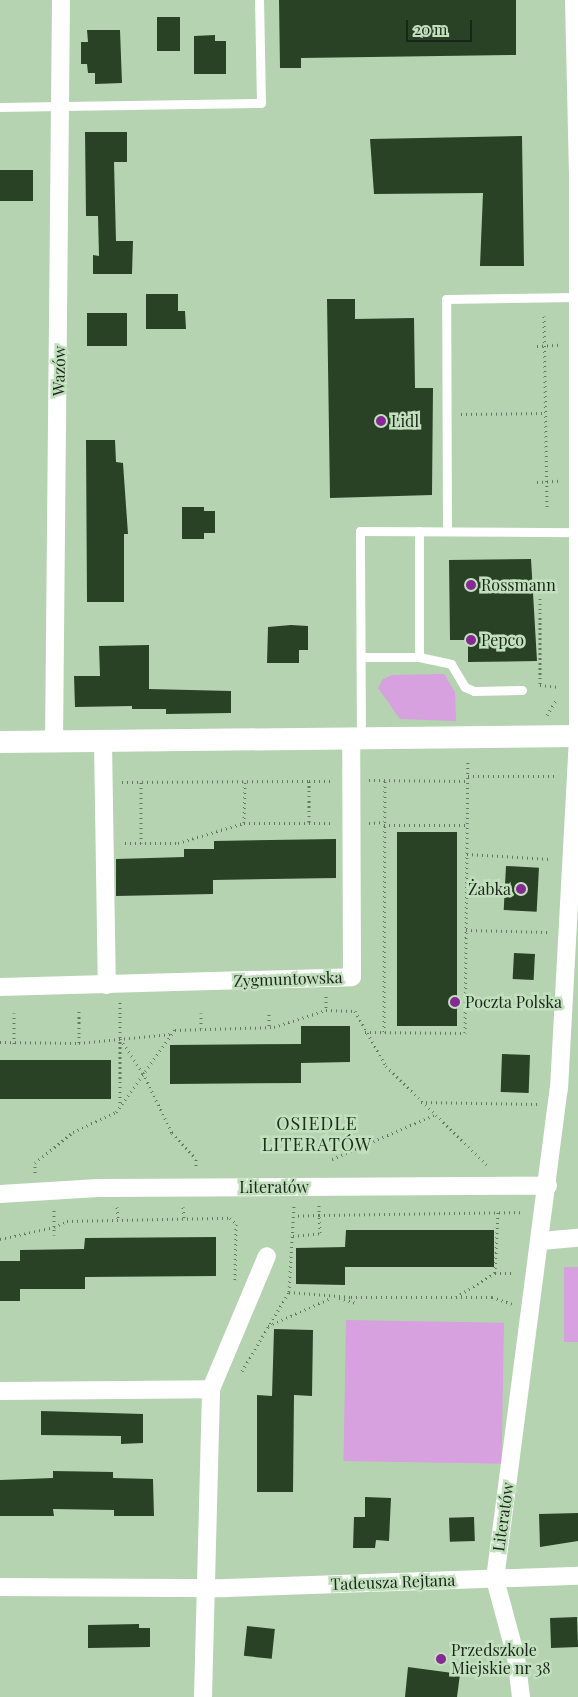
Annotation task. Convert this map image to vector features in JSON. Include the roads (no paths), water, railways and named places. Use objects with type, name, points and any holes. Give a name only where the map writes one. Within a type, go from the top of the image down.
[{"type":"street","name":"Wazów","points":[[54,742],[62,107],[61,0]]},
{"type":"street","points":[[574,0],[578,171],[576,527],[578,728]]},
{"type":"street","points":[[0,742],[578,737]]},
{"type":"street","name":"Literatów","points":[[521,1697],[516,1657],[495,1579],[541,1242],[559,1089],[578,737]]},
{"type":"street","name":"Zygmuntowska","points":[[0,987],[352,977],[345,781],[356,740]]},
{"type":"street","points":[[103,742],[107,985]]},
{"type":"street","name":"Literatów","points":[[0,1194],[98,1188],[548,1186]]},
{"type":"street","points":[[541,1242],[578,1238]]},
{"type":"street","points":[[203,1697],[209,1588],[211,1389],[267,1256]]},
{"type":"street","points":[[0,1391],[211,1389]]},
{"type":"street","name":"Tadeusza Rejtana","points":[[0,1587],[209,1588],[578,1576]]},
{"type":"lane","points":[[0,107],[261,103],[259,0]]},
{"type":"lane","points":[[447,532],[446,299],[577,297]]},
{"type":"lane","points":[[356,740],[361,657],[360,531],[447,532],[576,527]]},
{"type":"lane","points":[[419,531],[419,657]]},
{"type":"lane","points":[[361,657],[419,657],[451,664],[465,687],[474,691],[522,690]]},
{"type":"place","name":"Lidl","points":[[381,421]]},
{"type":"place","name":"Rossmann","points":[[471,585]]},
{"type":"place","name":"Pepco","points":[[471,640]]},
{"type":"place","name":"Żabka","points":[[521,889]]},
{"type":"place","name":"Poczta Polska","points":[[455,1002]]},
{"type":"place","name":"Przedszkole Miejskie nr 38","points":[[441,1659]]},
{"type":"district","name":"OSIEDLE LITERATÓW","points":[[317,1134]]}]
